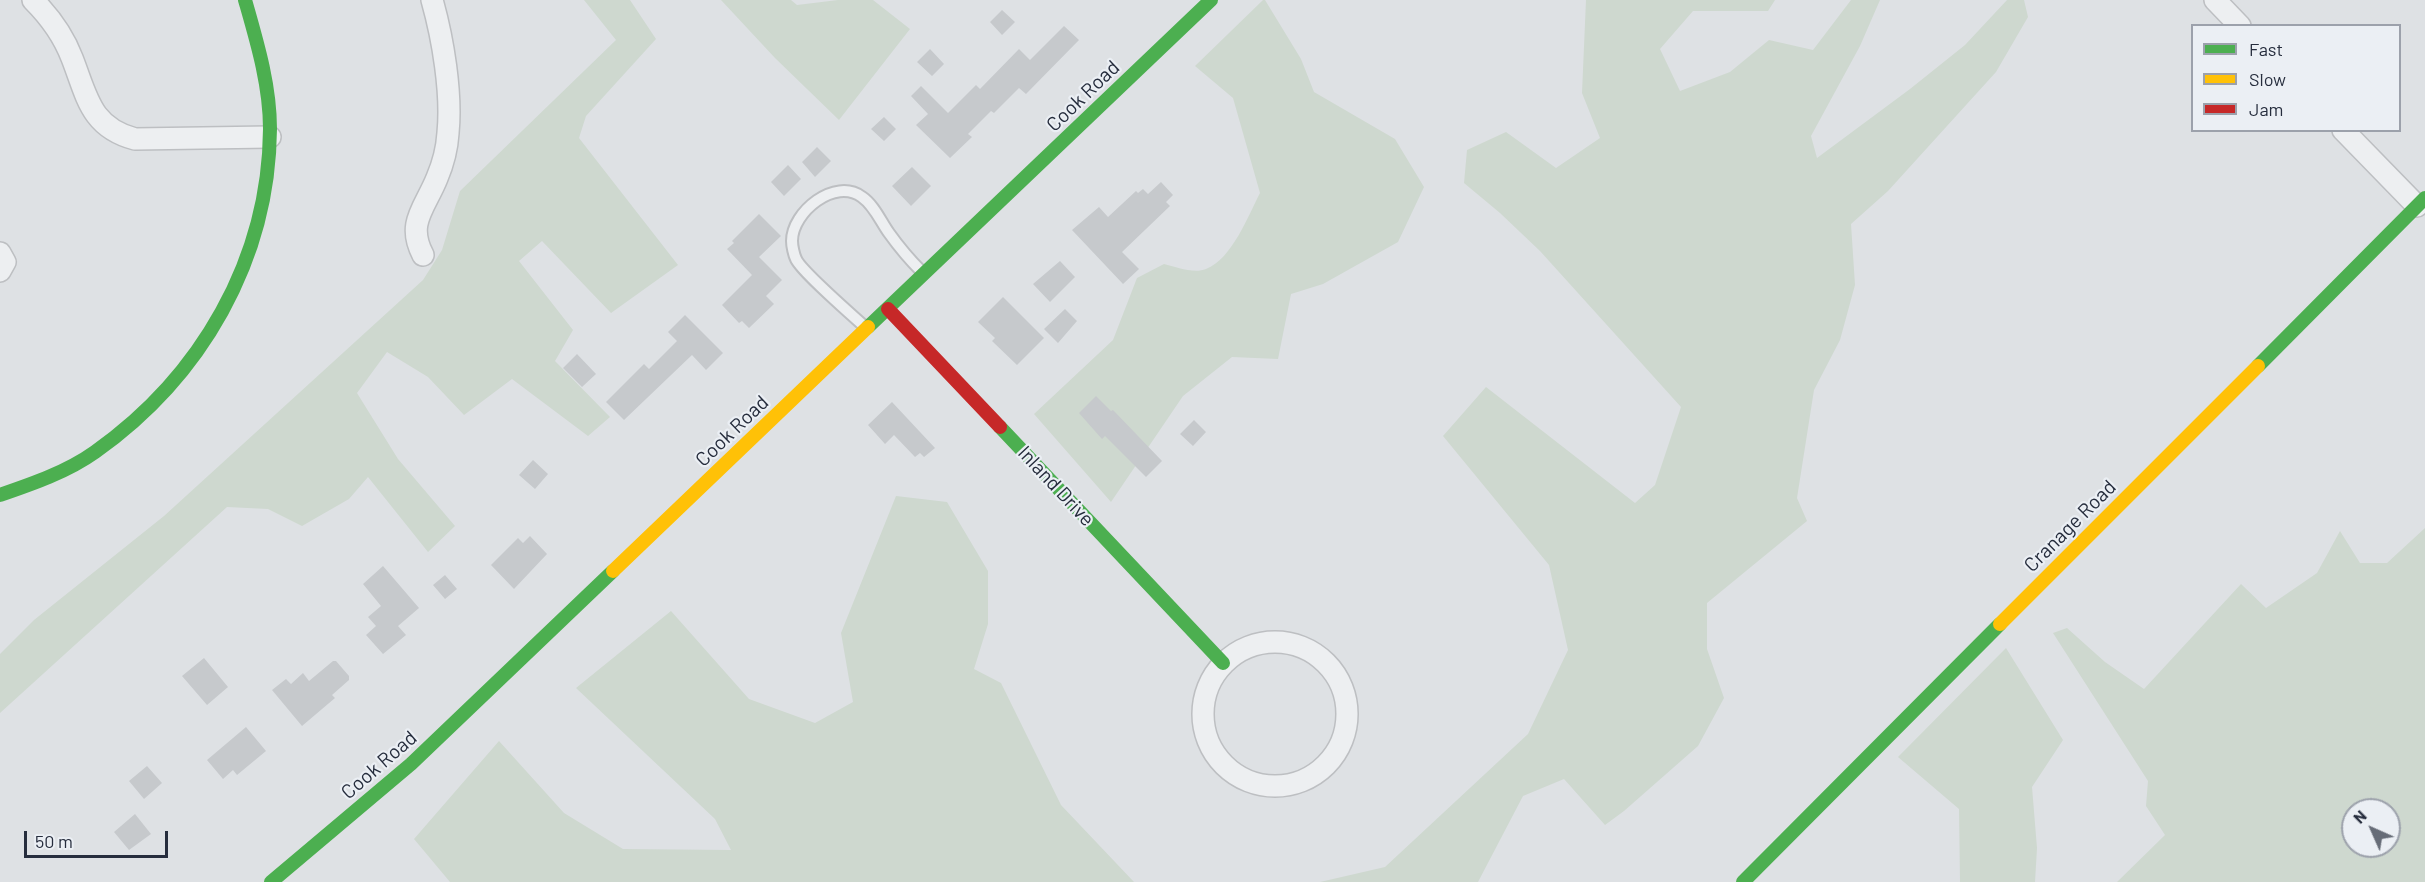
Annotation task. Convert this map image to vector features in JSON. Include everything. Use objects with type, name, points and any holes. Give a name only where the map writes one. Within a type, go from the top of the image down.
[{"type":"street","points":[[33,0],[65,43],[91,110],[114,132],[135,139],[270,137]]},
{"type":"street","points":[[0,495],[51,476],[94,453],[149,410],[178,378],[217,326],[245,268],[267,184],[270,137],[267,86],[259,43],[245,0]]},
{"type":"street","points":[[423,255],[416,243],[418,215],[437,179],[445,156],[448,132],[445,67],[432,0]]},
{"type":"street","name":"Cook Road","points":[[271,882],[411,764],[1211,0]]},
{"type":"street","points":[[2215,0],[2238,24]]},
{"type":"street","points":[[2345,132],[2421,202]]},
{"type":"street","name":"Cranage Road","points":[[1743,882],[2421,202]]},
{"type":"street","name":"Inland Drive","points":[[888,309],[1223,663]]},
{"type":"street","points":[[1281,641],[1306,648],[1327,662],[1337,674],[1347,697],[1348,723],[1334,758],[1316,775],[1301,783],[1269,787],[1238,777],[1212,752],[1203,727],[1203,709],[1209,684],[1223,663],[1242,649],[1267,642],[1281,641]]},
{"type":"lane","points":[[867,329],[797,261],[792,241],[796,227],[806,210],[821,198],[840,191],[855,193],[870,205],[890,236],[925,274]]},
{"type":"shaded area","points":[[584,0],[630,0],[656,39],[586,116],[579,138],[678,265],[611,313],[542,241],[519,261],[573,330],[555,361],[610,417],[588,436],[512,379],[464,415],[428,377],[387,352],[357,393],[398,459],[455,526],[428,552],[368,477],[349,499],[302,526],[268,509],[227,507],[0,713],[0,654],[34,620],[164,516],[423,280],[442,250],[460,191],[616,40]]},
{"type":"shaded area","points":[[721,0],[791,0],[797,5],[838,0],[873,0],[910,29],[839,120],[775,58]]},
{"type":"shaded area","points":[[1263,0],[1301,59],[1314,92],[1395,139],[1424,187],[1398,242],[1323,284],[1291,294],[1278,359],[1232,357],[1183,396],[1111,502],[1034,414],[1113,340],[1137,278],[1164,264],[1191,270],[1206,269],[1224,256],[1238,236],[1260,193],[1233,98],[1195,66]]},
{"type":"shaded area","points":[[1586,0],[1775,0],[1768,11],[1693,11],[1660,49],[1680,91],[1730,72],[1769,40],[1813,50],[1851,0],[1880,0],[1860,46],[1811,136],[1817,158],[1965,45],[2007,0],[2024,0],[2028,17],[1996,72],[1888,191],[1851,224],[1855,285],[1840,340],[1814,390],[1797,498],[1807,521],[1707,603],[1707,649],[1724,698],[1698,746],[1605,825],[1564,779],[1523,796],[1478,882],[1320,882],[1385,867],[1528,734],[1568,650],[1549,565],[1443,436],[1486,387],[1635,503],[1655,485],[1681,407],[1540,251],[1464,183],[1467,150],[1506,132],[1556,168],[1600,138],[1582,93]]},
{"type":"shaded area","points":[[896,496],[947,502],[988,571],[988,624],[974,669],[1001,683],[1061,805],[1134,882],[450,882],[414,839],[499,741],[564,813],[623,849],[731,850],[715,819],[576,688],[671,611],[749,699],[815,723],[853,702],[841,633]]},
{"type":"shaded area","points":[[2425,528],[2425,882],[2117,882],[2165,835],[2146,806],[2148,781],[2053,633],[2067,628],[2105,662],[2144,689],[2241,584],[2266,608],[2317,573],[2340,531],[2360,563],[2387,563]]},
{"type":"shaded area","points":[[2006,648],[2063,740],[2032,787],[2037,848],[2035,882],[1960,882],[1959,809],[1898,757]]},
{"type":"building","points":[[1002,10],[1015,22],[1002,35],[990,22]]},
{"type":"building","points":[[1064,26],[1079,40],[1026,94],[1019,88],[994,113],[991,111],[968,134],[972,137],[950,158],[916,125],[928,114],[911,96],[921,86],[948,113],[976,85],[980,89],[1019,49],[1030,60]]},
{"type":"building","points":[[930,49],[944,64],[932,76],[917,62]]},
{"type":"building","points":[[884,117],[896,129],[884,141],[871,129]]},
{"type":"building","points":[[817,147],[831,161],[815,177],[802,162]]},
{"type":"building","points":[[788,165],[801,179],[784,196],[771,182]]},
{"type":"building","points":[[912,167],[931,186],[911,206],[892,186]]},
{"type":"building","points":[[1161,182],[1173,195],[1166,202],[1170,206],[1122,252],[1139,269],[1123,284],[1072,230],[1099,207],[1108,217],[1136,191],[1138,193],[1143,189],[1148,194]]},
{"type":"building","points":[[759,214],[781,236],[759,257],[782,280],[766,296],[774,304],[749,328],[742,321],[739,323],[722,305],[752,275],[727,249]]},
{"type":"building","points":[[1060,261],[1075,277],[1050,302],[1033,284]]},
{"type":"building","points":[[1003,297],[1044,338],[1017,365],[992,341],[995,338],[978,322]]},
{"type":"building","points":[[1065,309],[1077,321],[1058,343],[1044,329]]},
{"type":"building","points":[[685,315],[723,353],[706,370],[692,355],[624,420],[606,402],[644,364],[649,369],[677,341],[668,332]]},
{"type":"building","points":[[577,354],[596,374],[582,387],[563,368]]},
{"type":"building","points":[[1096,396],[1111,411],[1113,410],[1162,461],[1146,477],[1105,436],[1102,439],[1079,413]]},
{"type":"building","points":[[892,402],[935,448],[924,457],[920,453],[915,457],[894,435],[885,444],[868,425]]},
{"type":"building","points":[[1194,420],[1206,432],[1193,446],[1180,434]]},
{"type":"building","points":[[533,460],[548,474],[535,489],[519,475]]},
{"type":"building","points":[[530,536],[547,554],[514,589],[491,565],[518,538],[523,543]]},
{"type":"building","points":[[383,566],[419,608],[398,626],[406,635],[383,654],[366,635],[376,626],[368,617],[381,606],[363,584]]},
{"type":"building","points":[[445,575],[457,589],[445,599],[433,585]]},
{"type":"building","points":[[204,658],[228,687],[207,705],[182,676]]},
{"type":"building","points":[[336,661],[349,676],[349,680],[332,695],[335,698],[302,726],[272,690],[286,679],[291,684],[303,673],[309,681]]},
{"type":"building","points":[[246,727],[266,751],[237,775],[233,770],[223,779],[207,760]]},
{"type":"building","points":[[147,766],[162,783],[144,799],[129,781]]},
{"type":"building","points":[[135,814],[151,834],[129,850],[114,832]]},
{"type":"traffic: fast","points":[[0,495],[73,466],[133,422],[167,388],[197,351],[222,312],[242,269],[257,224],[267,177],[270,129],[268,96],[245,0]]},
{"type":"traffic: fast","points":[[868,327],[1211,0]]},
{"type":"traffic: fast","points":[[2258,366],[2425,198]]},
{"type":"traffic: fast","points":[[1000,427],[1223,663]]},
{"type":"traffic: fast","points":[[271,882],[411,764],[613,571]]},
{"type":"traffic: fast","points":[[1743,882],[2000,624]]},
{"type":"traffic: slow","points":[[613,571],[868,327]]},
{"type":"traffic: slow","points":[[2000,624],[2258,366]]},
{"type":"traffic: jam","points":[[888,309],[1000,427]]}]
